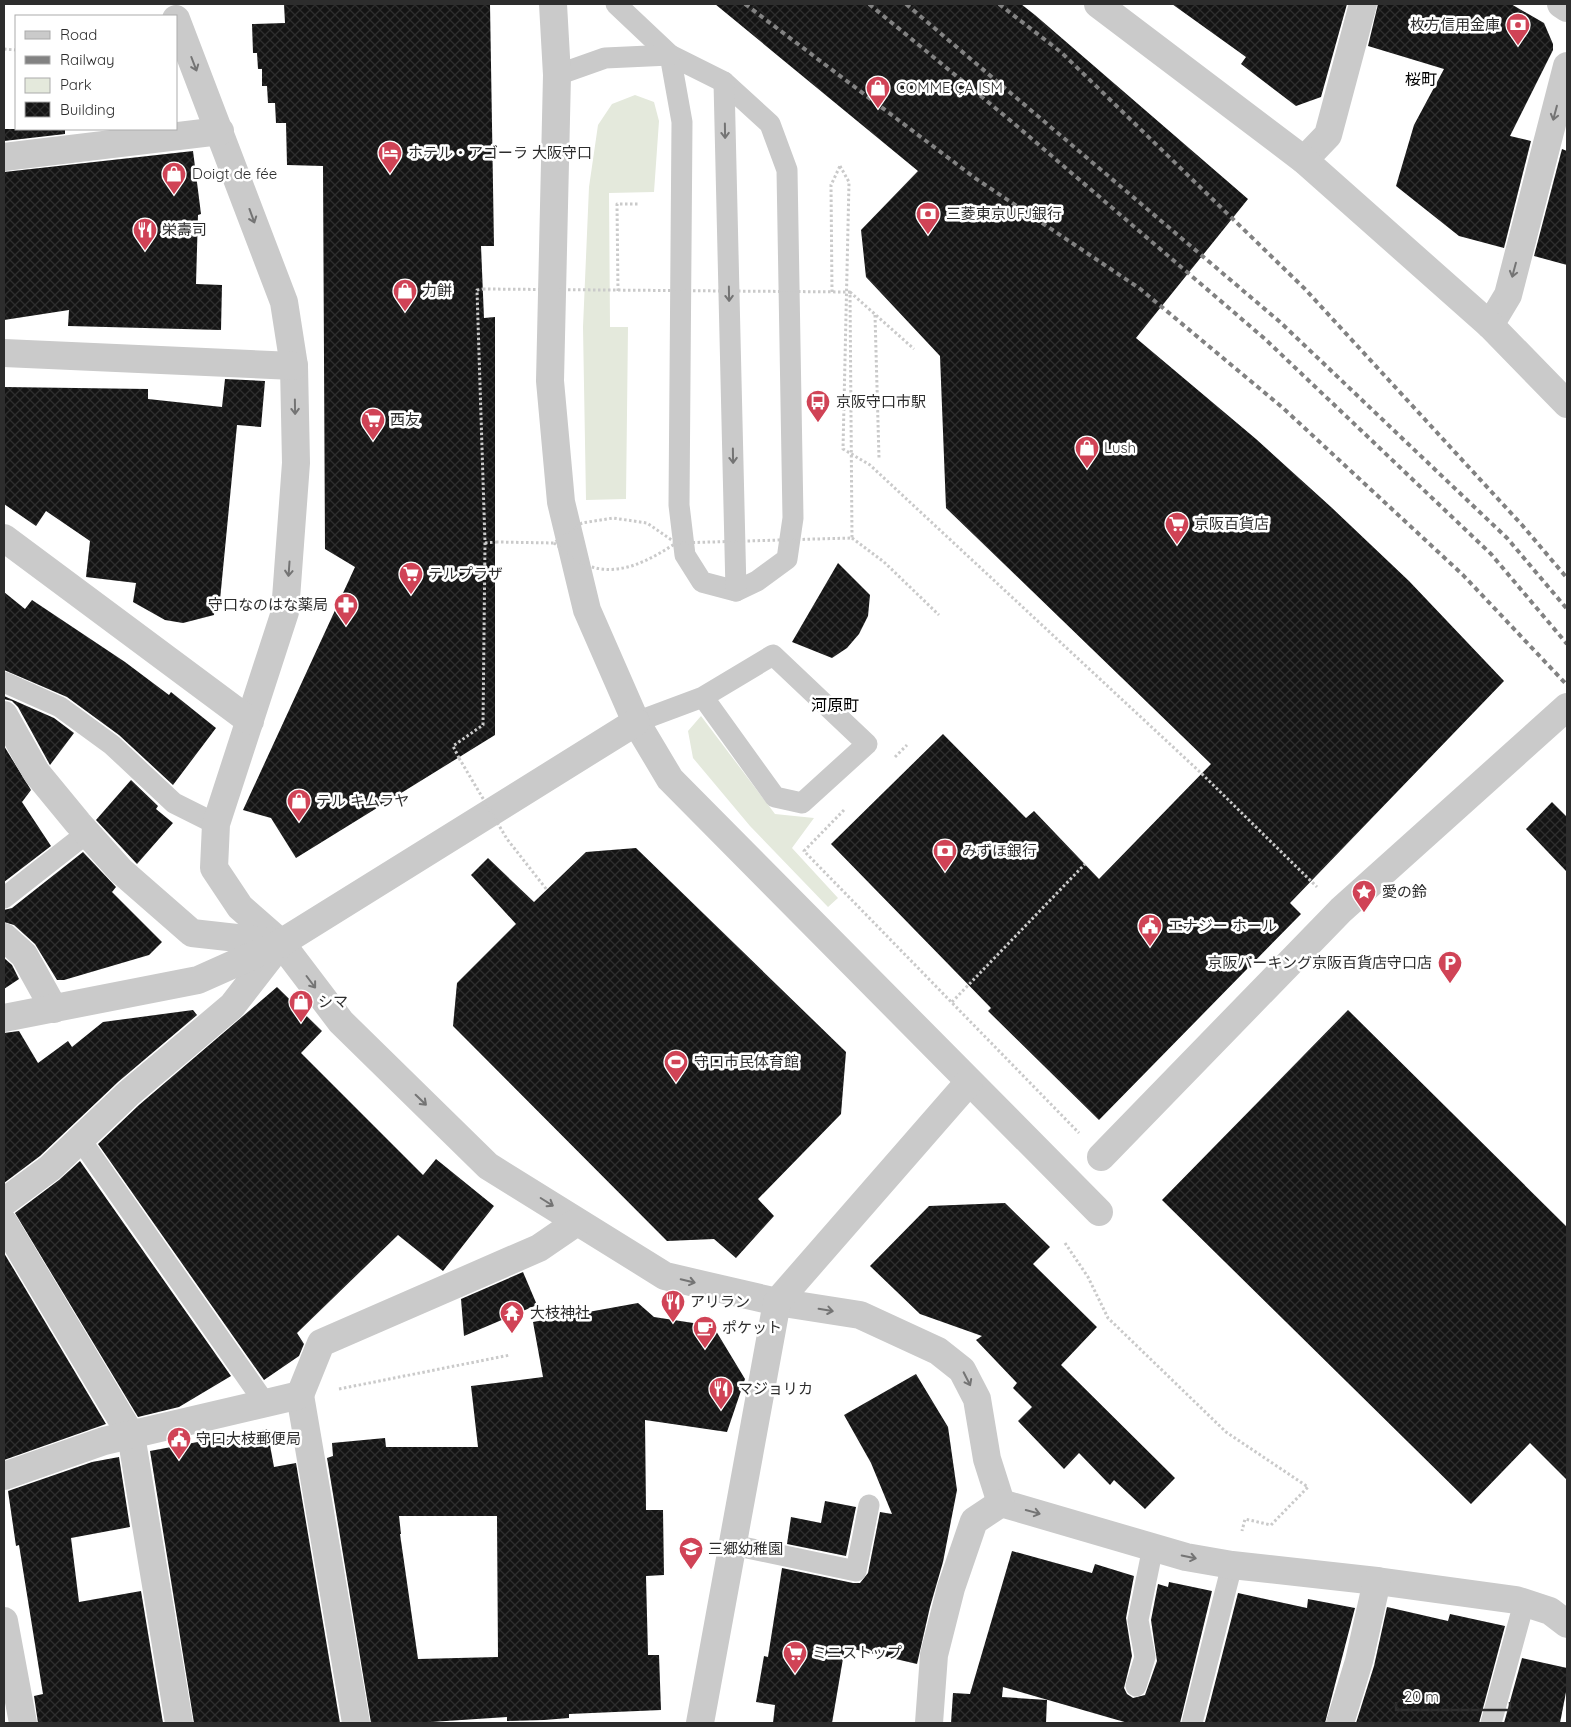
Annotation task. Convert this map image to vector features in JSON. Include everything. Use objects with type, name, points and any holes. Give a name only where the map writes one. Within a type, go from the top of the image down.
[{"type":"street","points":[[553,4],[558,75],[550,381],[561,502],[587,610],[636,722],[670,779],[1099,1212]]},
{"type":"street","points":[[1098,4],[1304,160],[1490,325],[1567,404]]},
{"type":"street","points":[[1304,160],[1328,135],[1363,4]]},
{"type":"street","points":[[1561,4],[1567,8]]},
{"type":"street","points":[[178,23],[284,302],[294,366],[296,463],[286,612],[216,824],[214,868],[240,907],[281,943],[341,1022],[488,1166],[665,1276],[777,1302],[860,1315],[938,1351],[962,1370],[977,1399],[987,1459],[1001,1503]]},
{"type":"street","points":[[1490,325],[1508,295],[1567,66]]},
{"type":"street","points":[[4,157],[220,131]]},
{"type":"street","points":[[4,353],[294,366]]},
{"type":"street","points":[[4,538],[250,721]]},
{"type":"street","points":[[1101,1157],[1341,910],[1567,707]]},
{"type":"street","points":[[4,715],[36,772],[87,833],[122,871],[192,934],[281,943]]},
{"type":"street","points":[[4,1018],[198,980],[281,943],[636,722]]},
{"type":"street","points":[[4,937],[24,955],[54,1009]]},
{"type":"street","points":[[4,1202],[50,1168],[129,1093],[232,1006],[281,943]]},
{"type":"street","points":[[700,1723],[777,1302],[969,1082]]},
{"type":"street","points":[[356,1723],[300,1395],[321,1343],[539,1248],[577,1222]]},
{"type":"street","points":[[4,1223],[131,1435],[179,1723]]},
{"type":"street","points":[[4,1476],[104,1441],[300,1395]]},
{"type":"street","points":[[929,1723],[934,1655],[951,1588],[974,1521],[1001,1503],[1186,1557],[1232,1565],[1377,1580],[1524,1602],[1550,1611],[1567,1624]]},
{"type":"street","points":[[1340,1723],[1359,1661],[1377,1580]]},
{"type":"street","points":[[4,1621],[23,1723]]},
{"type":"lane","points":[[616,4],[670,55],[724,82],[770,124],[787,170],[793,518],[787,559],[757,581],[736,591],[702,582],[685,555],[678,505],[682,122],[670,55]]},
{"type":"lane","points":[[558,75],[605,58],[670,55]]},
{"type":"lane","points":[[724,82],[736,591]]},
{"type":"lane","points":[[636,722],[702,696],[772,655],[867,744],[802,803],[775,797],[702,696]]},
{"type":"lane","points":[[4,682],[60,707],[112,745],[174,803],[216,824]]},
{"type":"lane","points":[[4,898],[87,833]]},
{"type":"lane","points":[[80,1139],[265,1403]]},
{"type":"lane","points":[[733,1546],[856,1571],[869,1505]]},
{"type":"lane","points":[[1136,1686],[1145,1657],[1138,1620],[1154,1547]]},
{"type":"lane","points":[[1192,1723],[1232,1565]]},
{"type":"lane","points":[[1491,1723],[1524,1602]]},
{"type":"path","points":[[832,292],[831,185],[840,166],[849,182],[843,449],[878,472],[1201,773],[1341,910]]},
{"type":"path","points":[[618,291],[617,204],[638,204]]},
{"type":"path","points":[[547,890],[507,839],[453,746],[483,725],[485,543],[477,290],[850,292],[914,349]]},
{"type":"path","points":[[850,292],[852,538]]},
{"type":"path","points":[[875,315],[879,458]]},
{"type":"path","points":[[554,543],[582,523],[613,518],[647,523],[676,542]]},
{"type":"path","points":[[485,543],[554,543],[586,565],[615,570],[650,560],[676,542],[852,538],[884,562],[939,615]]},
{"type":"path","points":[[893,759],[907,745]]},
{"type":"path","points":[[845,809],[804,851],[1101,1157]]},
{"type":"path","points":[[952,1002],[1085,864]]},
{"type":"path","points":[[1065,1243],[1088,1277],[1108,1318],[1226,1432],[1308,1486],[1271,1524],[1245,1519],[1240,1538]]},
{"type":"path","points":[[300,1395],[322,1393],[510,1355]]},
{"type":"green space","points":[[635,95],[654,102],[659,121],[654,192],[609,193],[610,327],[628,327],[626,499],[586,500],[583,327],[589,187],[598,125],[612,104]]},
{"type":"green space","points":[[701,716],[775,814],[814,818],[792,848],[838,898],[828,907],[750,826],[693,758],[688,731]]},
{"type":"building","points":[[284,4],[490,4],[494,246],[481,246],[484,318],[495,317],[495,735],[296,858],[271,818],[243,810],[355,567],[325,549],[323,166],[287,165],[286,123],[276,123],[275,103],[268,103],[267,86],[262,86],[262,69],[258,69],[257,53],[253,53],[252,24],[285,23]]},
{"type":"building","points":[[715,4],[1021,4],[1035,15],[1248,199],[1136,338],[1256,439],[1331,507],[1409,581],[1504,681],[1290,903],[1301,914],[1099,1120],[988,1011],[991,1008],[831,844],[943,734],[1026,818],[1034,811],[1099,879],[1211,764],[946,508],[940,356],[866,277],[861,230],[918,171]]},
{"type":"building","points":[[1172,4],[1347,4],[1321,97],[1296,106],[1241,64],[1246,57]]},
{"type":"building","points":[[1378,4],[1511,4],[1544,23],[1553,44],[1553,50],[1510,136],[1531,141],[1504,248],[1459,236],[1396,186],[1414,125],[1444,69],[1368,46]]},
{"type":"building","points":[[4,129],[65,130],[65,134],[4,141]]},
{"type":"building","points":[[1562,149],[1567,151],[1567,265],[1534,256]]},
{"type":"building","points":[[193,151],[201,214],[198,215],[196,284],[222,285],[221,330],[68,326],[69,310],[4,320],[4,172]]},
{"type":"building","points":[[225,379],[265,381],[261,427],[237,425],[220,600],[215,599],[214,615],[183,623],[165,620],[133,602],[136,583],[86,577],[90,541],[46,511],[36,526],[4,504],[4,387],[148,389],[148,399],[222,407]]},
{"type":"building","points":[[838,563],[870,595],[868,616],[859,634],[847,648],[832,658],[792,642]]},
{"type":"building","points":[[4,592],[25,609],[32,600],[125,662],[169,695],[171,692],[216,728],[173,785],[119,735],[67,697],[4,670]]},
{"type":"building","points":[[4,696],[54,718],[74,733],[50,765],[18,707],[12,701],[4,699]]},
{"type":"building","points":[[4,746],[31,790],[22,802],[51,846],[4,882]]},
{"type":"building","points":[[131,780],[158,806],[156,809],[173,823],[137,864],[96,820]]},
{"type":"building","points":[[1552,802],[1567,817],[1567,872],[1526,829]]},
{"type":"building","name":"守口市民体育館","points":[[636,848],[846,1052],[841,1114],[758,1199],[774,1216],[736,1258],[714,1239],[667,1241],[453,1026],[457,983],[516,924],[471,875],[488,858],[534,902],[586,852]]},
{"type":"building","points":[[83,852],[116,887],[112,892],[162,942],[149,955],[64,980],[57,980],[35,944],[14,925],[4,922],[4,910],[12,908]]},
{"type":"building","points":[[4,958],[12,965],[19,979],[4,989]]},
{"type":"building","points":[[277,987],[322,1031],[301,1053],[423,1175],[436,1159],[494,1206],[443,1271],[398,1235],[297,1333],[304,1344],[299,1356],[264,1380],[98,1144],[139,1105]]},
{"type":"building","points":[[193,1010],[197,1015],[118,1082],[40,1156],[4,1183],[4,1033],[19,1031],[38,1063],[68,1041],[72,1047],[103,1022]]},
{"type":"building","points":[[1348,1010],[1567,1227],[1567,1480],[1530,1443],[1471,1504],[1162,1200]]},
{"type":"building","points":[[80,1161],[231,1376],[179,1407],[138,1417],[15,1213],[59,1180]]},
{"type":"building","points":[[1005,1203],[1050,1247],[1033,1264],[1097,1327],[1061,1365],[1175,1478],[1145,1509],[1114,1480],[1110,1485],[1079,1453],[1064,1469],[1018,1421],[1032,1407],[1013,1388],[1017,1383],[976,1340],[982,1336],[920,1314],[870,1266],[929,1206]]},
{"type":"building","points":[[4,1253],[106,1424],[4,1460]]},
{"type":"building","points":[[523,1272],[537,1305],[464,1336],[461,1299]]},
{"type":"building","points":[[638,1303],[654,1317],[713,1326],[745,1379],[727,1432],[645,1420],[646,1510],[663,1510],[664,1575],[646,1576],[648,1655],[659,1655],[661,1710],[569,1714],[569,1718],[544,1720],[507,1721],[507,1717],[416,1723],[371,1723],[327,1458],[333,1456],[332,1443],[385,1438],[386,1447],[478,1447],[471,1386],[543,1377],[533,1322]],"holes":[[[399,1516],[497,1516],[498,1657],[418,1659]]]},
{"type":"building","points":[[916,1374],[948,1427],[957,1490],[943,1562],[917,1664],[845,1647],[832,1723],[773,1723],[775,1705],[756,1702],[764,1656],[768,1657],[782,1568],[860,1583],[868,1573],[880,1512],[892,1514],[871,1463],[844,1415]]},
{"type":"building","points":[[267,1429],[274,1467],[296,1463],[340,1723],[194,1723],[150,1451]]},
{"type":"building","points":[[119,1457],[130,1527],[71,1538],[79,1602],[141,1591],[163,1723],[38,1723],[34,1696],[43,1694],[19,1545],[16,1546],[8,1491],[92,1462]]},
{"type":"building","points":[[825,1501],[856,1507],[846,1556],[787,1544],[791,1517],[821,1523]]},
{"type":"building","points":[[1012,1551],[1092,1573],[1095,1564],[1134,1576],[1126,1618],[1132,1656],[1124,1688],[1127,1694],[1133,1698],[1145,1695],[1157,1661],[1151,1620],[1158,1584],[1168,1587],[1169,1582],[1212,1591],[1180,1723],[1128,1723],[1003,1687],[1002,1697],[1047,1700],[1046,1723],[951,1723],[953,1693],[970,1694]]},
{"type":"building","points":[[1238,1593],[1307,1608],[1308,1599],[1355,1608],[1325,1723],[1205,1722]]},
{"type":"building","points":[[1387,1607],[1448,1621],[1450,1614],[1505,1626],[1479,1723],[1356,1723],[1374,1666]]},
{"type":"building","points":[[1522,1658],[1567,1668],[1567,1687],[1560,1723],[1504,1723]]},
{"type":"railway","points":[[745,4],[975,178],[1139,288],[1283,408],[1463,575],[1567,685]]},
{"type":"railway","points":[[869,4],[1011,121],[1265,339],[1491,554],[1567,644]]},
{"type":"railway","points":[[906,4],[1280,322],[1507,538],[1567,609]]},
{"type":"railway","points":[[999,4],[1062,53],[1305,289],[1522,525],[1567,578]]},
{"type":"place","name":"枚方信用金庫","points":[[1518,46]]},
{"type":"place","name":"COMME ÇA ISM","points":[[878,109]]},
{"type":"place","name":"ホテル・アゴーラ 大阪守口","points":[[390,174]]},
{"type":"place","name":"Doigt de fée","points":[[174,195]]},
{"type":"place","name":"三菱東京UFJ銀行","points":[[928,235]]},
{"type":"place","name":"栄壽司","points":[[145,251]]},
{"type":"place","name":"力餅","points":[[405,312]]},
{"type":"place","name":"京阪守口市駅","points":[[818,423]]},
{"type":"place","name":"西友","points":[[373,441]]},
{"type":"place","name":"Lush","points":[[1087,469]]},
{"type":"place","name":"京阪百貨店","points":[[1177,545]]},
{"type":"place","name":"テルプラザ","points":[[411,595]]},
{"type":"place","name":"守口なのはな薬局","points":[[346,626]]},
{"type":"place","name":"テル キムラヤ","points":[[299,822]]},
{"type":"place","name":"みずほ銀行","points":[[945,872]]},
{"type":"place","name":"愛の鈴","points":[[1364,913]]},
{"type":"place","name":"エナジー ホール","points":[[1150,947]]},
{"type":"place","name":"京阪パーキング京阪百貨店守口店","points":[[1450,984]]},
{"type":"place","name":"シマ","points":[[301,1023]]},
{"type":"place","name":"守口市民体育館","points":[[676,1083]]},
{"type":"place","name":"アリラン","points":[[673,1323]]},
{"type":"place","name":"大枝神社","points":[[512,1334]]},
{"type":"place","name":"ポケット","points":[[705,1349]]},
{"type":"place","name":"マジョリカ","points":[[721,1410]]},
{"type":"place","name":"守口大枝郵便局","points":[[179,1460]]},
{"type":"place","name":"三郷幼稚園","points":[[691,1570]]},
{"type":"place","name":"ミニストップ","points":[[795,1674]]},
{"type":"district","name":"桜町","points":[[1421,79]]},
{"type":"district","name":"河原町","points":[[835,705]]}]
